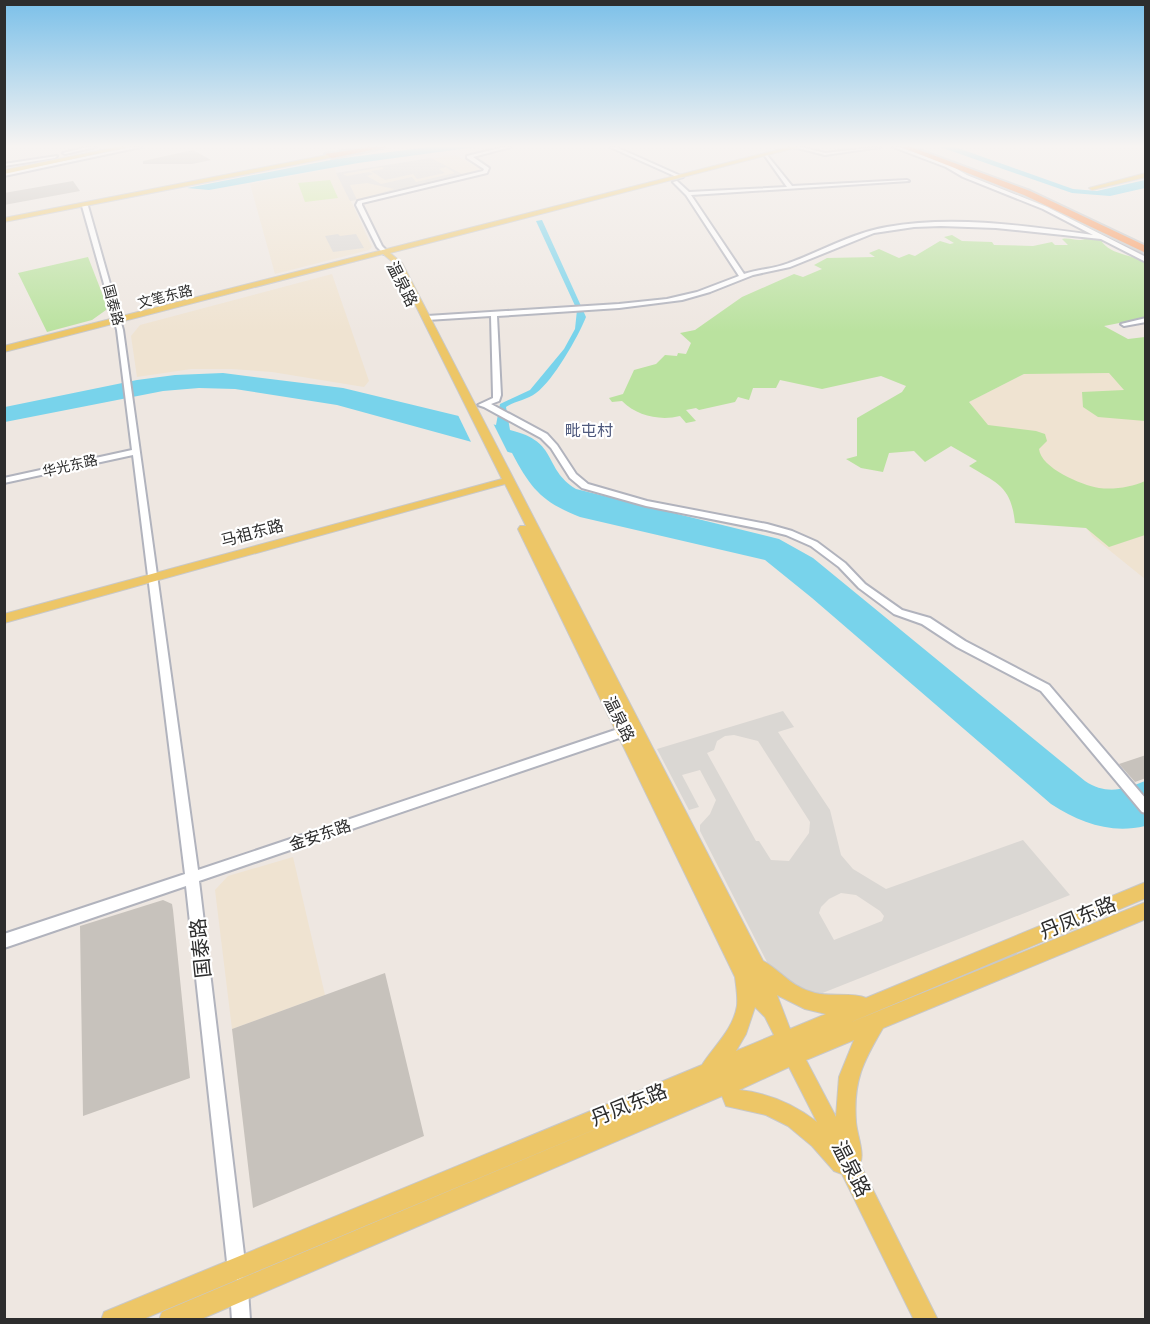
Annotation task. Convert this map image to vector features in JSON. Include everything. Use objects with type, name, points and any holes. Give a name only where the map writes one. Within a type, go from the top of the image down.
[{"type":"highway","points":[[1060,209],[1146,250]]},
{"type":"highway","points":[[1072,209],[1146,244]]},
{"type":"main road","points":[[4,219],[56,209]]},
{"type":"main road","name":"文笔东路","points":[[4,350],[560,209]]},
{"type":"main road","name":"温泉路","points":[[386,253],[398,263],[427,318],[490,451],[742,954],[762,978],[775,1018],[927,1320]]},
{"type":"main road","name":"温泉路","points":[[386,253],[472,412]]},
{"type":"main road","name":"马祖东路","points":[[4,619],[505,481]]},
{"type":"main road","name":"丹凤东路","points":[[170,1320],[727,1084],[882,999],[1146,890]]},
{"type":"main road","name":"丹凤东路","points":[[112,1320],[708,1072],[876,1021],[1146,910]]},
{"type":"main road","points":[[742,954],[770,979],[811,1001],[831,1006],[848,1006],[882,999]]},
{"type":"main road","points":[[708,1072],[734,1040],[744,1018],[747,988],[742,954]]},
{"type":"main road","points":[[864,1194],[849,1145],[848,1088],[852,1065],[876,1021]]},
{"type":"main road","points":[[727,1084],[733,1099],[773,1105],[813,1132],[832,1151],[864,1194]]},
{"type":"street","name":"国泰路","points":[[86,209],[118,321],[127,380],[192,878],[241,1320]]},
{"type":"street","points":[[361,209],[379,246],[386,253]]},
{"type":"street","points":[[698,209],[743,277]]},
{"type":"street","points":[[1047,209],[1146,260]]},
{"type":"street","points":[[427,318],[588,308],[682,298],[743,277],[774,270],[832,248],[849,238],[885,228],[919,224],[1052,231],[1105,238]]},
{"type":"street","points":[[472,412],[496,399],[497,395],[494,315]]},
{"type":"street","points":[[1124,324],[1146,320]]},
{"type":"street","points":[[484,404],[550,442],[569,471],[585,486],[646,503],[768,527],[814,544],[842,566],[862,586],[898,612],[926,621],[961,644],[1045,688],[1146,808]]},
{"type":"street","name":"华光东路","points":[[4,481],[135,452]]},
{"type":"street","name":"金安东路","points":[[4,941],[631,730]]},
{"type":"shaded area","points":[[257,209],[355,209],[372,247],[369,250],[275,274]]},
{"type":"shaded area","points":[[338,234],[340,236],[356,234],[364,248],[333,252],[325,236]]},
{"type":"shaded area","points":[[332,274],[369,381],[364,387],[272,372],[232,369],[191,369],[137,377],[131,336],[140,325]]},
{"type":"shaded area","points":[[1145,358],[1145,579],[1093,537],[1043,469],[987,425],[969,402],[1024,374]]},
{"type":"shaded area","points":[[783,711],[794,727],[778,732],[830,810],[841,855],[853,869],[886,889],[1023,840],[1070,895],[820,994],[804,992],[769,966],[700,831],[700,825],[710,814],[716,800],[700,770],[682,775],[699,807],[689,810],[657,749]],"holes":[[[734,735],[758,741],[810,822],[809,833],[789,861],[771,860],[759,841],[756,841],[707,753],[714,750],[717,741],[725,736]],[[841,893],[856,895],[880,911],[884,916],[882,921],[834,940],[819,913],[821,907],[829,899]]]},
{"type":"shaded area","points":[[293,857],[325,995],[232,1029],[215,890],[228,876]]},
{"type":"green space","points":[[952,235],[962,241],[1033,246],[1052,242],[1055,245],[1068,245],[1062,239],[1082,240],[1085,239],[1074,235],[1094,235],[1109,241],[1102,242],[1112,250],[1145,263],[1145,318],[1104,326],[1128,339],[1145,337],[1145,421],[1098,417],[1083,407],[1082,392],[1124,390],[1109,373],[1024,374],[969,402],[988,425],[1045,434],[1047,441],[1039,449],[1041,456],[1054,469],[1073,479],[1105,489],[1145,481],[1145,535],[1109,547],[1086,528],[1015,523],[1006,493],[995,482],[969,466],[977,461],[951,446],[925,462],[914,451],[889,453],[883,472],[861,468],[846,459],[857,456],[857,418],[902,392],[906,386],[881,376],[822,389],[780,380],[776,388],[753,388],[749,400],[738,397],[735,402],[699,410],[696,408],[686,410],[696,421],[686,423],[680,416],[665,418],[642,414],[622,401],[612,402],[609,398],[623,394],[634,370],[656,364],[665,355],[686,354],[691,343],[680,333],[695,330],[742,297],[794,274],[803,277],[822,269],[814,265],[827,258],[875,257],[869,253],[879,249],[899,258],[909,254],[915,256],[940,241],[954,243],[944,237]]},
{"type":"green space","points":[[88,257],[107,306],[106,310],[92,320],[47,332],[18,273]]},
{"type":"water","points":[[542,220],[586,317],[564,358],[543,387],[532,395],[506,407],[510,430],[537,441],[544,448],[558,473],[576,489],[779,539],[813,558],[1085,781],[1100,788],[1115,790],[1145,781],[1145,826],[1108,828],[1073,817],[1051,804],[765,560],[580,517],[556,506],[539,493],[525,476],[512,453],[337,405],[235,389],[199,388],[163,391],[5,422],[5,407],[137,380],[175,375],[223,373],[343,388],[496,425],[500,404],[530,390],[564,349],[575,329],[577,310],[536,221]]},
{"type":"pier","points":[[456,411],[492,421],[509,455],[472,444]]},
{"type":"building","points":[[1146,755],[1146,778],[1135,782],[1119,764]]},
{"type":"building","points":[[163,900],[172,904],[173,910],[190,1078],[83,1116],[80,926]]},
{"type":"building","points":[[385,973],[424,1136],[253,1208],[232,1029]]},
{"type":"district","name":"毗屯村","points":[[589,430]]}]
